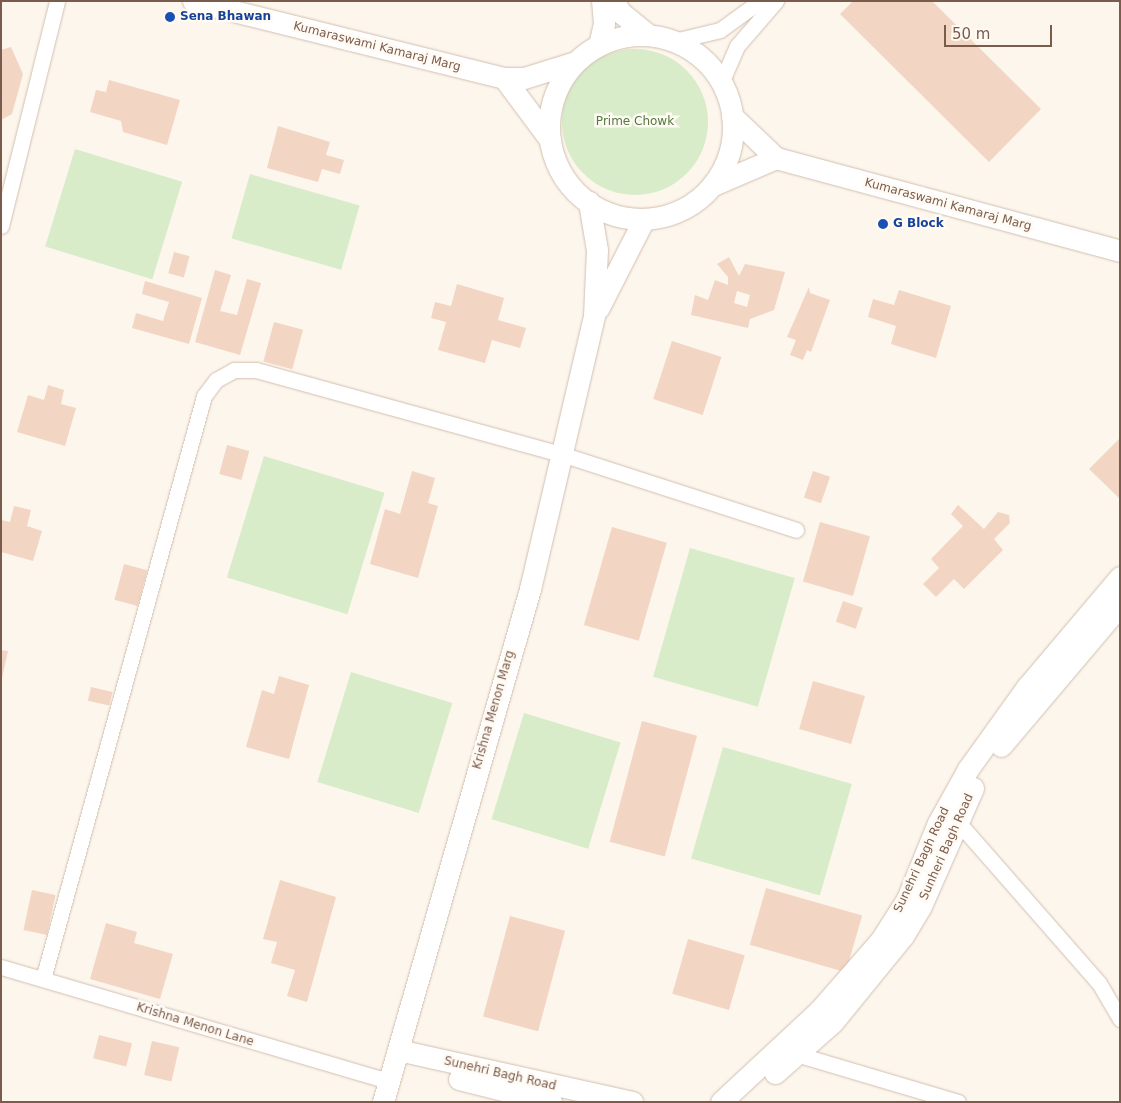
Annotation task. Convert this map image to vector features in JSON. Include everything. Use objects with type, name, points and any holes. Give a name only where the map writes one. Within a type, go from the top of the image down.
[{"type":"main road","name":"Kumaraswami Kamaraj Marg","points":[[193,1],[504,78],[524,78],[576,62]]},
{"type":"main road","points":[[599,45],[604,23],[602,1]]},
{"type":"main road","points":[[614,1],[620,12],[648,35]]},
{"type":"main road","points":[[550,140],[551,106],[576,62],[599,45],[622,37],[648,35],[674,41],[701,58],[721,82],[732,116],[726,164],[713,185]]},
{"type":"main road","points":[[504,78],[550,140],[570,186],[588,202],[615,215],[644,219],[682,210],[713,185],[776,158]]},
{"type":"main road","name":"Kumaraswami Kamaraj Marg","points":[[732,116],[776,158],[1120,251]]},
{"type":"main road","name":"Krishna Menon Marg","points":[[383,1102],[530,589],[594,316],[598,250],[588,202]]},
{"type":"main road","name":"Krishna Menon Marg","points":[[594,316],[644,219]]},
{"type":"main road","name":"Sunehri Bagh Road","points":[[721,1102],[819,1011],[882,940],[907,899],[938,823],[968,769],[1027,687],[1120,576]]},
{"type":"main road","name":"Sunheri Bagh Road","points":[[744,1102],[833,1022],[903,936],[921,906],[957,821],[999,749],[1120,605]]},
{"type":"main road","points":[[394,1065],[551,1102]]},
{"type":"main road","name":"Sunehri Bagh Road","points":[[394,1065],[632,1102]]},
{"type":"street","points":[[1,226],[57,1]]},
{"type":"street","points":[[674,41],[720,30],[760,1]]},
{"type":"street","points":[[721,82],[737,46],[776,1]]},
{"type":"street","points":[[43,979],[204,396],[216,380],[234,370],[256,370],[561,454],[796,530]]},
{"type":"street","points":[[957,821],[1099,983],[1120,1019]]},
{"type":"street","name":"Krishna Menon Lane","points":[[1,967],[394,1065]]},
{"type":"street","points":[[796,1054],[958,1102]]},
{"type":"green space","name":"Prime Chowk","points":[[635,49],[663,54],[687,70],[703,94],[708,122],[703,150],[687,174],[663,190],[635,195],[607,190],[583,174],[567,150],[562,122],[567,94],[583,70],[607,54]]},
{"type":"green space","points":[[75,149],[182,182],[152,279],[45,247]]},
{"type":"green space","points":[[250,174],[360,205],[341,270],[232,238]]},
{"type":"green space","points":[[264,456],[384,493],[347,614],[227,577]]},
{"type":"green space","points":[[690,548],[795,578],[758,707],[653,677]]},
{"type":"green space","points":[[351,672],[452,703],[419,813],[317,782]]},
{"type":"green space","points":[[524,713],[621,743],[588,849],[492,819]]},
{"type":"green space","points":[[723,747],[852,784],[820,895],[691,859]]},
{"type":"building","points":[[853,1],[932,1],[1041,109],[989,162],[840,14]]},
{"type":"building","points":[[11,47],[23,74],[12,114],[1,120],[1,50]]},
{"type":"building","points":[[109,80],[180,100],[167,145],[123,132],[121,121],[90,112],[96,90],[106,92]]},
{"type":"building","points":[[278,126],[330,142],[326,155],[344,160],[340,174],[322,169],[318,182],[267,168]]},
{"type":"building","points":[[174,252],[189,256],[184,277],[168,273]]},
{"type":"building","points":[[729,257],[739,276],[745,264],[785,272],[774,310],[750,319],[748,328],[691,315],[695,295],[708,300],[715,280],[728,285],[728,277],[717,264]],"holes":[[[737,291],[750,295],[747,307],[734,303]]]},
{"type":"building","points":[[215,270],[231,275],[220,311],[237,315],[247,279],[261,283],[240,355],[195,342]]},
{"type":"building","points":[[145,281],[202,298],[189,344],[132,328],[136,313],[163,321],[169,302],[142,294]]},
{"type":"building","points":[[457,284],[504,298],[498,320],[526,328],[520,348],[492,340],[485,363],[438,350],[446,322],[431,318],[435,302],[451,306]]},
{"type":"building","points":[[809,287],[810,293],[830,300],[811,352],[807,350],[803,360],[790,355],[796,340],[787,337]]},
{"type":"building","points":[[899,290],[951,306],[936,358],[891,344],[896,326],[868,317],[873,299],[894,305]]},
{"type":"building","points":[[274,322],[303,330],[292,369],[263,362]]},
{"type":"building","points":[[672,341],[721,357],[703,415],[653,399]]},
{"type":"building","points":[[48,385],[64,390],[61,404],[76,408],[65,446],[17,432],[28,395],[44,400]]},
{"type":"building","points":[[1120,438],[1120,499],[1089,469]]},
{"type":"building","points":[[227,445],[249,451],[241,480],[219,474]]},
{"type":"building","points":[[412,471],[435,478],[428,503],[438,506],[418,578],[370,564],[385,509],[400,514]]},
{"type":"building","points":[[813,471],[830,477],[821,503],[804,497]]},
{"type":"building","points":[[958,505],[984,529],[998,512],[1009,515],[1010,523],[994,539],[1003,550],[964,589],[954,579],[936,597],[923,584],[939,568],[931,559],[963,526],[951,514]]},
{"type":"building","points":[[14,506],[31,510],[27,526],[42,531],[33,561],[1,552],[1,520],[10,522]]},
{"type":"building","points":[[820,522],[870,536],[853,596],[803,582]]},
{"type":"building","points":[[612,527],[667,543],[639,641],[584,625]]},
{"type":"building","points":[[124,564],[147,570],[138,606],[114,600]]},
{"type":"building","points":[[843,601],[863,608],[856,629],[836,622]]},
{"type":"building","points":[[1,650],[8,651],[2,678],[1,677]]},
{"type":"building","points":[[279,676],[309,685],[289,759],[246,747],[262,690],[274,694]]},
{"type":"building","points":[[813,681],[865,696],[851,744],[799,729]]},
{"type":"building","points":[[91,687],[112,692],[109,706],[88,701]]},
{"type":"building","points":[[642,721],[697,736],[665,856],[610,842]]},
{"type":"building","points":[[280,880],[336,897],[307,1002],[287,996],[295,970],[271,963],[277,942],[263,939]]},
{"type":"building","points":[[766,888],[862,916],[846,972],[750,945]]},
{"type":"building","points":[[32,890],[55,895],[47,935],[23,930]]},
{"type":"building","points":[[510,916],[565,931],[538,1031],[483,1016]]},
{"type":"building","points":[[106,923],[137,932],[134,943],[173,954],[160,999],[90,979]]},
{"type":"building","points":[[688,939],[745,955],[729,1010],[672,994]]},
{"type":"building","points":[[99,1035],[132,1043],[126,1067],[93,1058]]},
{"type":"building","points":[[152,1041],[179,1047],[171,1081],[144,1075]]},
{"type":"place","name":"Sena Bhawan","points":[[170,17]]},
{"type":"place","name":"G Block","points":[[883,224]]}]
